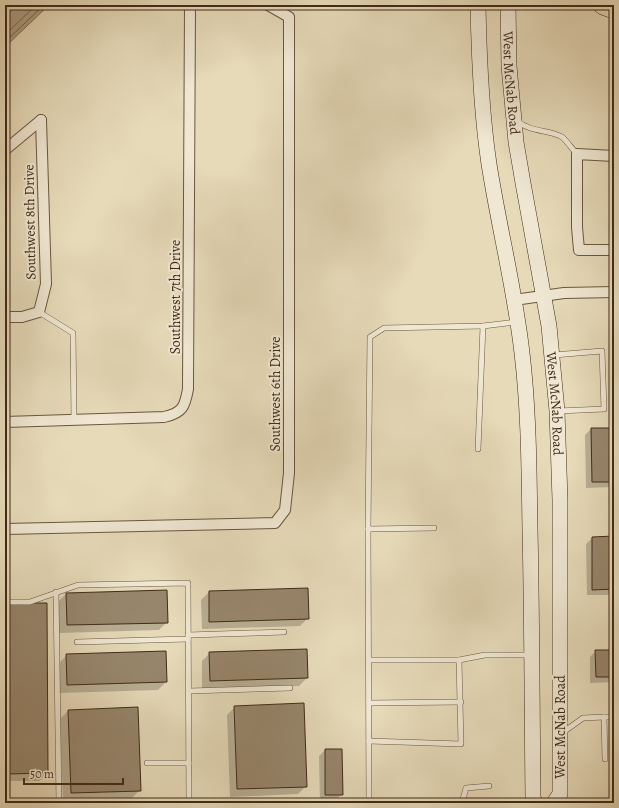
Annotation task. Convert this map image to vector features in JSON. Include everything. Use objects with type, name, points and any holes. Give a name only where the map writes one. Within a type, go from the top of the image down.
[{"type":"highway","points":[[603,5],[614,9]]},
{"type":"main road","name":"West McNab Road","points":[[478,5],[480,77],[486,144],[518,322],[524,375],[528,450],[533,797],[535,803]]},
{"type":"main road","name":"West McNab Road","points":[[508,5],[509,66],[514,118],[523,183],[544,295],[553,355],[557,411],[560,500],[560,794],[554,803]]},
{"type":"street","name":"Southwest 7th Drive","points":[[5,422],[164,417],[173,416],[185,406],[188,389],[190,5]]},
{"type":"street","name":"Southwest 6th Drive","points":[[5,529],[275,523],[285,510],[289,473],[289,17],[268,5]]},
{"type":"street","name":"Southwest 8th Drive","points":[[5,150],[42,120],[46,284],[39,312]]},
{"type":"street","points":[[614,156],[577,154],[577,227],[579,250],[614,250]]},
{"type":"street","points":[[514,300],[564,293],[614,292]]},
{"type":"street","points":[[5,318],[22,317],[39,312]]},
{"type":"lane","points":[[514,118],[535,131],[552,134],[562,138],[577,154]]},
{"type":"lane","points":[[39,312],[72,333],[74,419]]},
{"type":"lane","points":[[369,803],[368,529],[370,337],[384,328],[483,326],[518,322]]},
{"type":"lane","points":[[478,449],[483,326]]},
{"type":"lane","points":[[553,355],[602,351],[604,409],[557,411]]},
{"type":"lane","points":[[368,529],[434,528]]},
{"type":"lane","points":[[5,602],[30,602],[78,585],[188,583],[189,803]]},
{"type":"lane","points":[[56,592],[60,803]]},
{"type":"lane","points":[[77,642],[284,632]]},
{"type":"lane","points":[[369,660],[459,660],[485,655],[532,655]]},
{"type":"lane","points":[[369,741],[460,744],[459,660]]},
{"type":"lane","points":[[189,691],[290,688]]},
{"type":"lane","points":[[369,702],[460,702]]},
{"type":"lane","points":[[560,735],[583,718],[614,716]]},
{"type":"lane","points":[[604,717],[605,759]]},
{"type":"lane","points":[[147,763],[189,763]]},
{"type":"lane","points":[[462,803],[466,788],[489,786]]},
{"type":"water","points":[[5,5],[49,5],[5,47]]},
{"type":"building","points":[[591,428],[614,428],[614,482],[592,482]]},
{"type":"building","points":[[614,536],[614,589],[592,590],[592,537]]},
{"type":"building","points":[[308,588],[309,619],[209,622],[209,591]]},
{"type":"building","points":[[167,590],[168,623],[67,625],[66,593]]},
{"type":"building","points":[[7,603],[47,603],[48,773],[8,774]]},
{"type":"building","points":[[307,649],[308,678],[210,681],[209,652]]},
{"type":"building","points":[[595,650],[614,650],[614,677],[596,677]]},
{"type":"building","points":[[166,651],[167,682],[67,685],[66,654]]},
{"type":"building","points":[[304,703],[307,787],[237,789],[234,706]]},
{"type":"building","points":[[138,707],[141,791],[71,793],[68,710]]},
{"type":"building","points":[[325,749],[342,749],[343,795],[325,795]]}]
